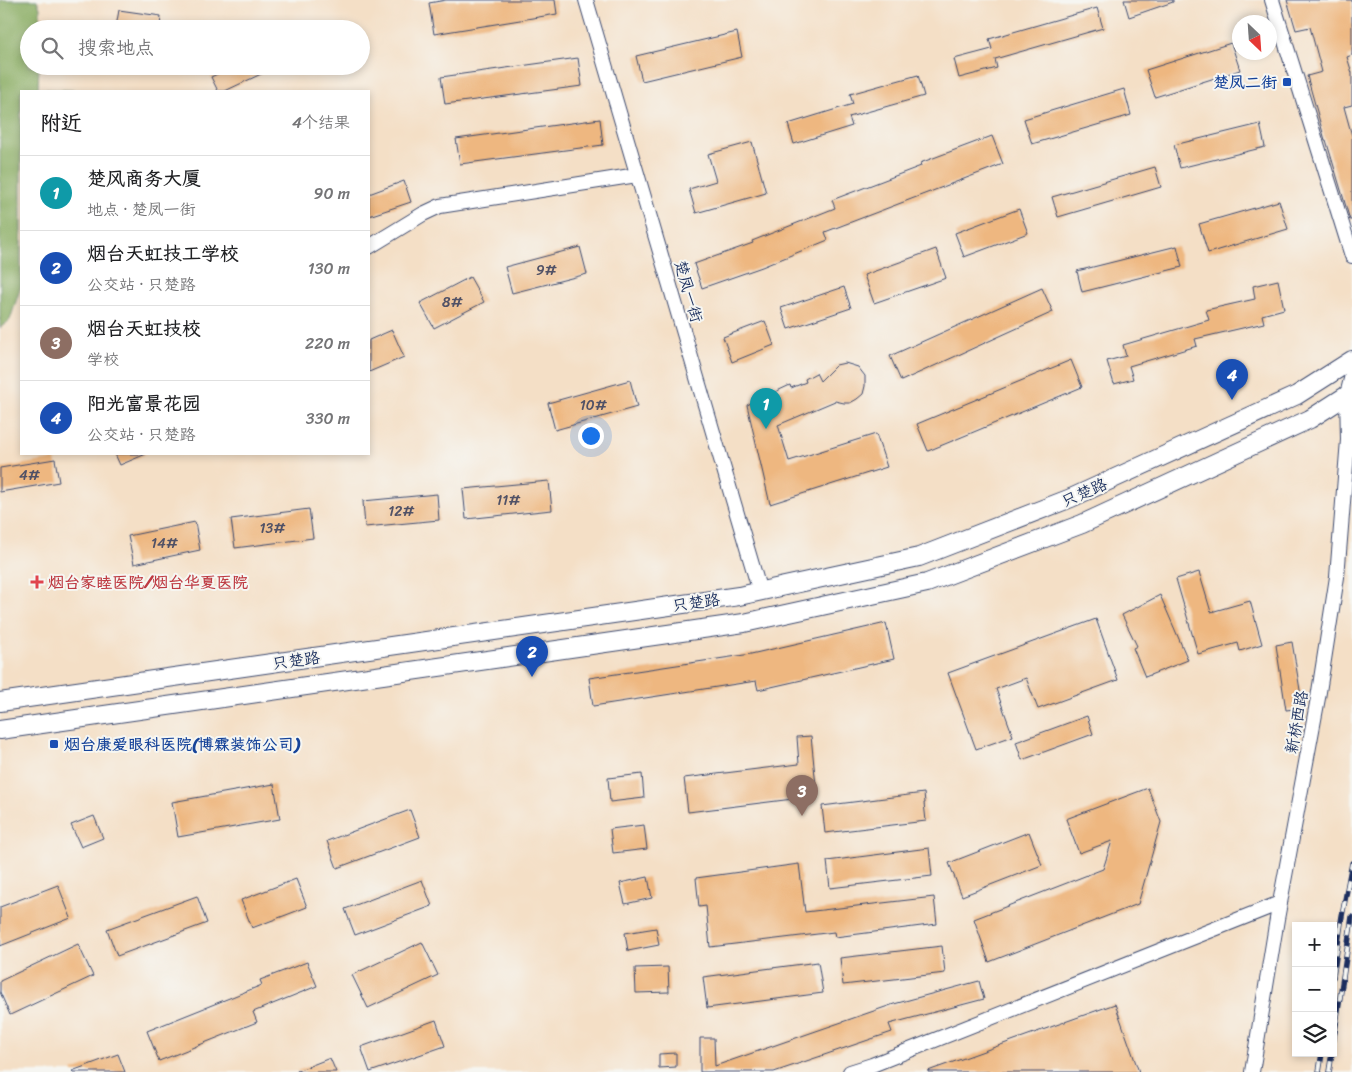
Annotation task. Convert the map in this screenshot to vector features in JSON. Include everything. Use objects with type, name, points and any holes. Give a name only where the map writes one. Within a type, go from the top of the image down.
[{"type":"main road","name":"只楚路","points":[[0,702],[739,596],[919,557],[1071,498],[1297,395],[1352,360]]},
{"type":"main road","name":"只楚路","points":[[0,730],[744,623],[927,583],[1082,524],[1310,419],[1350,394]]},
{"type":"street","name":"楚凤一街","points":[[586,0],[760,592]]},
{"type":"street","points":[[1272,0],[1352,256]]},
{"type":"street","points":[[370,246],[440,206],[637,175]]},
{"type":"street","name":"新桥西路","points":[[1252,1072],[1280,903],[1318,698],[1336,577],[1352,375]]},
{"type":"street","points":[[850,1072],[1280,903]]},
{"type":"green space","points":[[0,0],[37,0],[40,8],[40,20],[20,20],[20,75],[39,75],[38,89],[64,90],[20,90],[20,289],[10,320],[0,328]]},
{"type":"building","points":[[446,0],[555,0],[557,14],[434,34],[429,3]]},
{"type":"building","points":[[1124,0],[1173,0],[1173,2],[1129,17]]},
{"type":"building","points":[[1287,0],[1352,0],[1352,55],[1347,57],[1352,73],[1352,105],[1344,107],[1352,136],[1352,220],[1350,220],[1325,140],[1307,76],[1322,72],[1310,27],[1296,30]]},
{"type":"building","points":[[1097,8],[1103,28],[995,59],[997,68],[959,78],[954,59],[992,49],[989,39]]},
{"type":"building","points":[[119,10],[161,16],[161,20],[117,20]]},
{"type":"building","points":[[737,32],[742,57],[642,81],[636,56]]},
{"type":"building","points":[[1231,43],[1232,60],[1237,60],[1240,70],[1155,97],[1146,70]]},
{"type":"building","points":[[578,58],[582,86],[445,104],[441,77]]},
{"type":"building","points":[[215,75],[259,75],[227,90],[218,90],[211,77]]},
{"type":"building","points":[[918,75],[924,96],[849,117],[852,126],[794,144],[788,124],[853,104],[850,94]]},
{"type":"building","points":[[1124,89],[1131,115],[1032,144],[1024,119]]},
{"type":"building","points":[[600,119],[603,145],[460,164],[456,139]]},
{"type":"building","points":[[1260,124],[1265,147],[1180,168],[1174,145]]},
{"type":"building","points":[[992,136],[1003,164],[825,232],[828,240],[762,267],[702,288],[694,264],[753,243],[752,241],[835,208],[832,200],[921,166],[920,163]]},
{"type":"building","points":[[752,142],[766,193],[696,213],[689,189],[716,181],[708,154]]},
{"type":"building","points":[[1155,167],[1161,187],[1058,217],[1052,197]]},
{"type":"building","points":[[404,181],[411,202],[370,216],[370,194]]},
{"type":"building","points":[[1279,201],[1288,229],[1208,253],[1199,224]]},
{"type":"building","points":[[1019,209],[1028,233],[964,257],[955,233]]},
{"type":"building","points":[[1177,246],[1182,267],[1082,292],[1077,271]]},
{"type":"building","points":[[580,247],[587,274],[512,293],[505,267]]},
{"type":"building","points":[[936,249],[946,278],[874,303],[864,275]]},
{"type":"building","points":[[470,277],[484,302],[434,328],[420,303]]},
{"type":"building","points":[[1278,280],[1284,309],[1262,315],[1264,323],[1195,339],[1197,346],[1129,366],[1133,379],[1114,384],[1107,361],[1126,356],[1123,345],[1209,320],[1206,310],[1255,299],[1253,286]]},
{"type":"building","points":[[844,287],[851,308],[788,329],[781,308]]},
{"type":"building","points":[[1042,288],[1053,312],[901,381],[890,356]]},
{"type":"building","points":[[765,321],[774,345],[732,362],[723,337]]},
{"type":"building","points":[[392,330],[404,357],[370,372],[370,340]]},
{"type":"building","points":[[1071,360],[1082,387],[928,451],[917,424]]},
{"type":"building","points":[[845,363],[858,367],[865,376],[863,394],[850,403],[835,401],[778,425],[789,461],[876,434],[887,467],[770,504],[747,405],[790,385],[791,388],[806,382],[805,379],[816,373],[820,381],[836,365]]},
{"type":"building","points":[[630,380],[637,407],[555,430],[548,403]]},
{"type":"building","points":[[115,455],[144,455],[120,465]]},
{"type":"building","points":[[55,459],[59,482],[0,492],[0,468]]},
{"type":"building","points":[[549,481],[552,510],[466,519],[463,489]]},
{"type":"building","points":[[437,494],[439,520],[365,527],[363,501]]},
{"type":"building","points":[[309,509],[313,538],[235,548],[231,519]]},
{"type":"building","points":[[195,522],[200,550],[134,564],[128,536]]},
{"type":"building","points":[[1199,572],[1211,612],[1250,601],[1262,644],[1240,651],[1238,643],[1198,654],[1176,579]]},
{"type":"building","points":[[1160,595],[1188,660],[1145,677],[1133,648],[1137,646],[1122,615]]},
{"type":"building","points":[[1096,619],[1118,680],[1038,709],[1026,678],[996,689],[1013,736],[976,749],[948,673]]},
{"type":"building","points":[[886,623],[894,659],[758,690],[756,681],[593,706],[589,678],[751,654]]},
{"type":"building","points":[[1292,642],[1303,708],[1286,710],[1276,645]]},
{"type":"building","points":[[1087,716],[1093,734],[1022,760],[1016,742]]},
{"type":"building","points":[[811,736],[817,796],[688,812],[684,778],[799,764],[797,737]]},
{"type":"building","points":[[642,774],[644,798],[610,802],[608,778]]},
{"type":"building","points":[[274,784],[280,819],[178,837],[172,802]]},
{"type":"building","points":[[1148,788],[1161,822],[1138,904],[989,962],[974,919],[1103,869],[1112,841],[1079,853],[1066,819]]},
{"type":"building","points":[[924,793],[926,821],[825,833],[822,806]]},
{"type":"building","points":[[410,810],[420,837],[337,868],[327,841]]},
{"type":"building","points":[[94,816],[103,838],[81,847],[71,825]]},
{"type":"building","points":[[644,825],[647,849],[613,853],[610,829]]},
{"type":"building","points":[[1029,832],[1042,865],[962,896],[949,863]]},
{"type":"building","points":[[929,848],[932,876],[830,888],[827,861]]},
{"type":"building","points":[[799,864],[805,912],[934,897],[937,924],[835,937],[834,932],[710,947],[706,906],[699,907],[696,878]]},
{"type":"building","points":[[648,877],[652,898],[625,904],[620,883]]},
{"type":"building","points":[[296,879],[307,907],[252,928],[241,900]]},
{"type":"building","points":[[422,880],[432,906],[355,935],[345,909]]},
{"type":"building","points":[[58,885],[71,918],[0,946],[0,907]]},
{"type":"building","points":[[197,896],[207,923],[117,956],[107,929]]},
{"type":"building","points":[[656,928],[659,945],[628,951],[625,933]]},
{"type":"building","points":[[422,942],[438,975],[368,1008],[352,975]]},
{"type":"building","points":[[78,944],[93,976],[10,1015],[0,992],[0,981]]},
{"type":"building","points":[[942,946],[945,973],[843,985],[840,958]]},
{"type":"building","points":[[307,962],[317,986],[253,1012],[257,1022],[159,1061],[147,1031],[262,985],[260,980]]},
{"type":"building","points":[[818,962],[823,993],[707,1008],[703,977]]},
{"type":"building","points":[[668,967],[669,992],[636,993],[635,968]]},
{"type":"building","points":[[979,981],[984,999],[889,1024],[892,1032],[774,1072],[700,1072],[700,1038],[714,1038],[715,1066],[894,1004]]},
{"type":"building","points":[[1115,1004],[1139,1072],[928,1072],[928,1071]]},
{"type":"building","points":[[436,1020],[445,1046],[370,1072],[361,1047]]},
{"type":"building","points":[[676,1053],[676,1067],[659,1068],[659,1054]]},
{"type":"building","points":[[118,1054],[125,1072],[72,1071]]},
{"type":"building","points":[[330,1058],[336,1072],[297,1072],[297,1071]]},
{"type":"railway","points":[[1334,967],[1352,863]]},
{"type":"railway","points":[[1337,1017],[1352,917]]},
{"type":"railway","points":[[1319,1072],[1321,1057]]},
{"type":"railway","points":[[1329,1072],[1331,1057]]},
{"type":"place","name":"楚凤二街","points":[[1287,82]]},
{"type":"place","name":"阳光富景花园","points":[[1232,400]]},
{"type":"place","name":"楚风商务大厦","points":[[766,429]]},
{"type":"place","name":"烟台家睦医院/烟台华夏医院","points":[[37,582]]},
{"type":"place","name":"烟台天虹技工学校","points":[[532,677]]},
{"type":"place","name":"烟台康爱眼科医院(博霖装饰公司)","points":[[54,744]]},
{"type":"place","name":"烟台天虹技校","points":[[802,816]]}]
